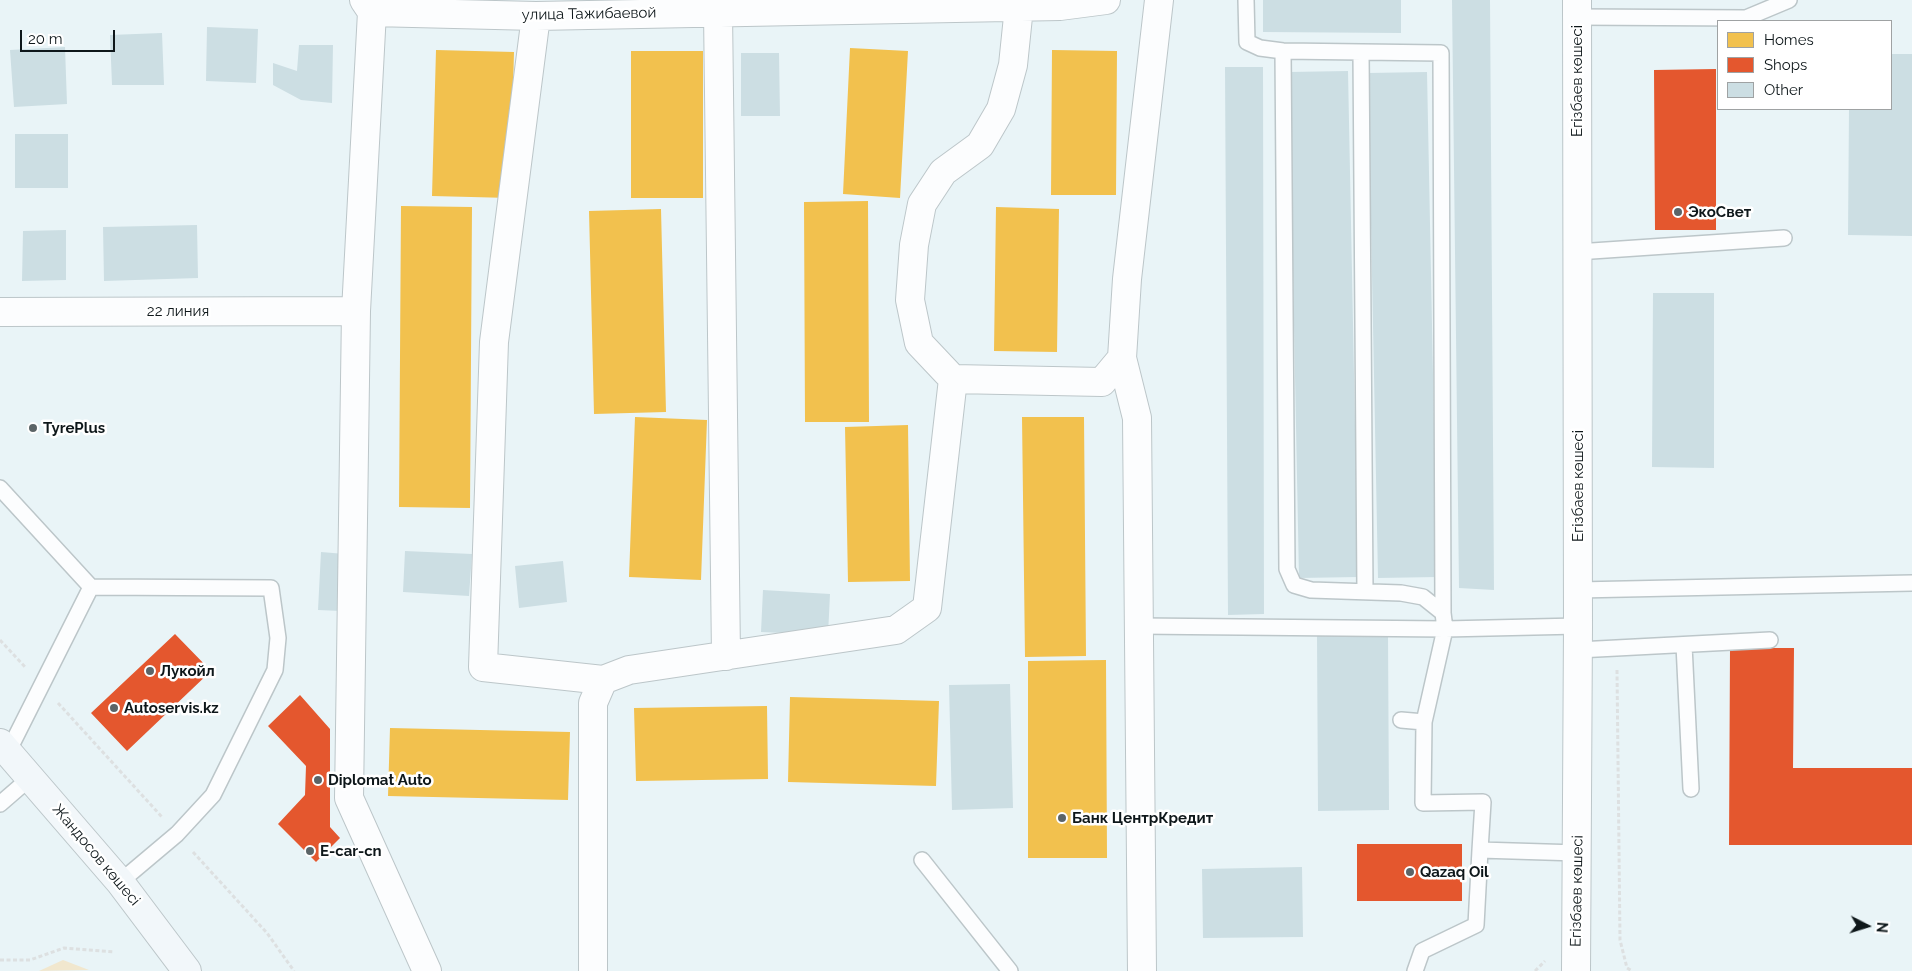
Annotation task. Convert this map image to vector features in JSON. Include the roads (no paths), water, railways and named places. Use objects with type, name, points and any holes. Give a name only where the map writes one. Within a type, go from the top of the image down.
[{"type":"main road","name":"Жандосов көшесі","points":[[4,747],[120,882],[187,971]]},
{"type":"street","name":"улица Тажибаевой","points":[[368,6],[536,16],[1060,6],[1106,0]]},
{"type":"street","points":[[1142,971],[1137,418],[1122,358],[1127,279],[1159,0]]},
{"type":"street","points":[[368,6],[356,311],[349,798],[427,971]]},
{"type":"street","points":[[1019,6],[1013,65],[1001,110],[980,145],[943,172],[922,204],[914,245],[910,300],[919,343],[953,379],[1102,382],[1122,358]]},
{"type":"street","name":"Егізбаев көшесі","points":[[1576,971],[1578,853],[1577,8]]},
{"type":"street","points":[[718,12],[726,656]]},
{"type":"street","points":[[536,16],[494,342],[483,667],[603,680],[629,670],[896,630],[927,608],[953,379]]},
{"type":"street","name":"22 линия","points":[[0,312],[356,311]]},
{"type":"street","points":[[593,971],[593,703],[603,680]]},
{"type":"lane","points":[[1246,0],[1247,42],[1260,48],[1283,51],[1441,53],[1443,613],[1445,629],[1424,722],[1423,803],[1483,802],[1476,925],[1422,952],[1415,971]]},
{"type":"lane","points":[[1577,8],[1746,18],[1789,0]]},
{"type":"lane","points":[[1283,51],[1287,569],[1294,585],[1311,590],[1401,593],[1423,597],[1443,613]]},
{"type":"lane","points":[[1362,52],[1365,592]]},
{"type":"lane","points":[[1577,252],[1784,238]]},
{"type":"lane","points":[[0,488],[91,587],[272,588],[278,638],[275,670],[213,795],[177,834],[120,882]]},
{"type":"lane","points":[[1578,590],[1912,583]]},
{"type":"lane","points":[[4,747],[40,684],[91,587]]},
{"type":"lane","points":[[1139,626],[1445,629],[1578,638],[1616,648],[1770,640]]},
{"type":"lane","points":[[1684,644],[1691,789]]},
{"type":"lane","points":[[1401,720],[1424,722]]},
{"type":"lane","points":[[0,804],[30,778]]},
{"type":"lane","points":[[1480,850],[1578,853]]},
{"type":"lane","points":[[922,860],[1010,971]]},
{"type":"place","name":"ЭкоСвет","points":[[1678,212]]},
{"type":"place","name":"TyrePlus","points":[[33,428]]},
{"type":"place","name":"Лукойл","points":[[150,671]]},
{"type":"place","name":"Autoservis.kz","points":[[114,708]]},
{"type":"place","name":"Diplomat Auto","points":[[318,780]]},
{"type":"place","name":"Банк ЦентрКредит","points":[[1062,818]]},
{"type":"place","name":"E-car-cn","points":[[310,851]]},
{"type":"place","name":"Qazaq Oil","points":[[1410,872]]}]
